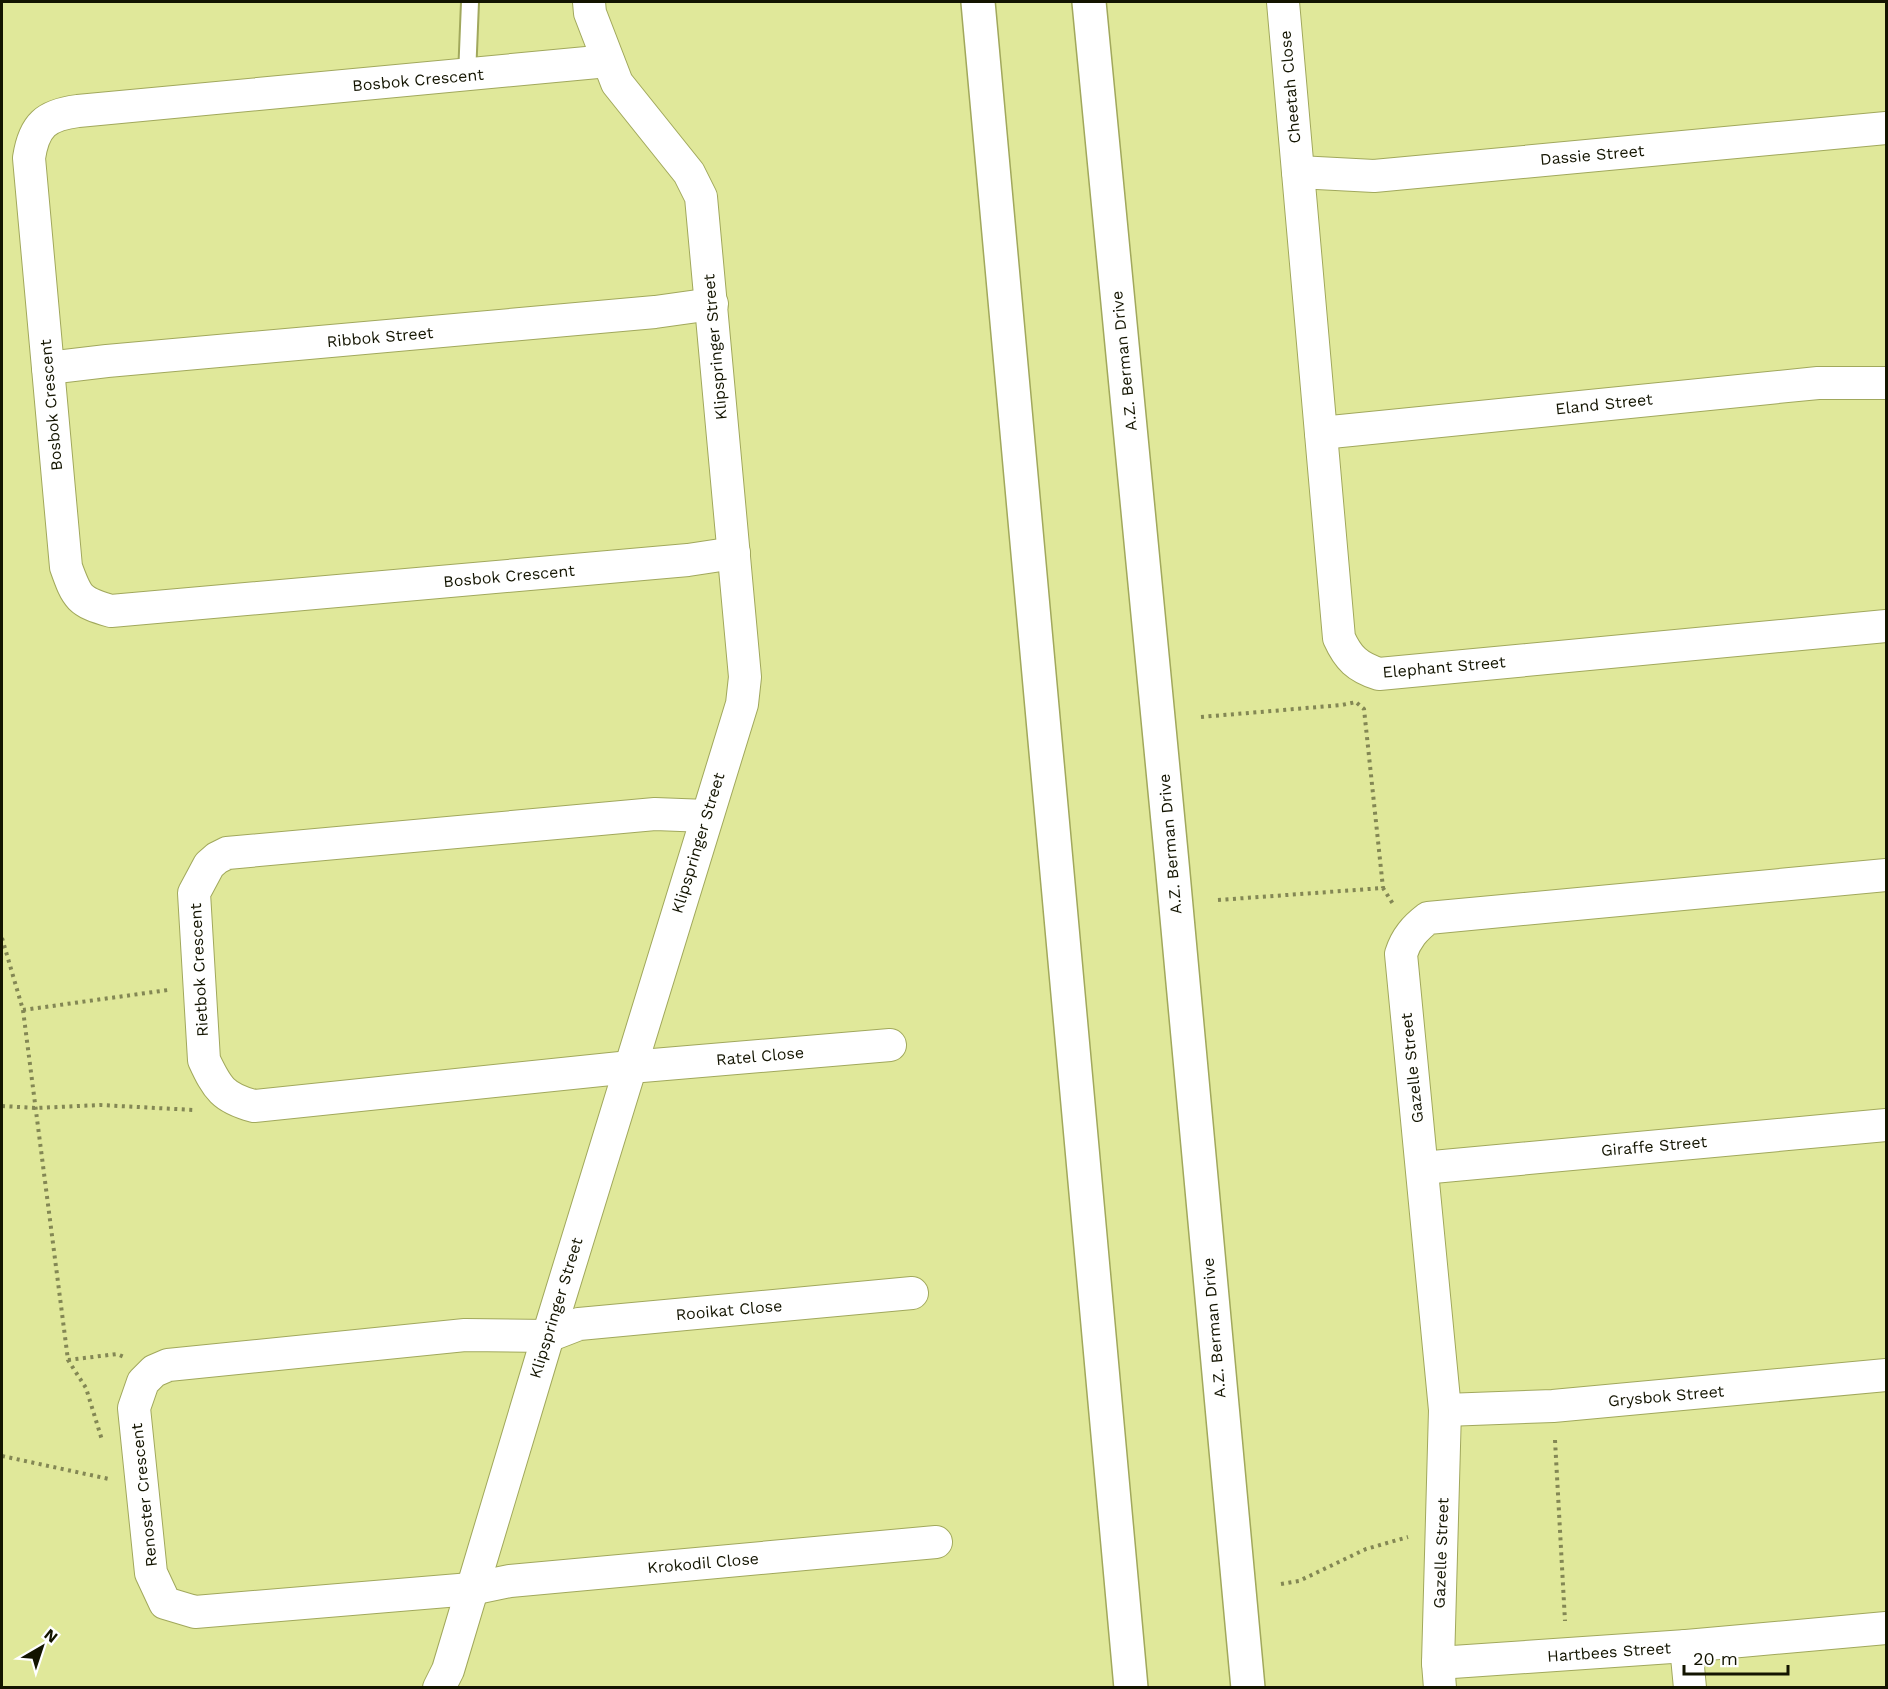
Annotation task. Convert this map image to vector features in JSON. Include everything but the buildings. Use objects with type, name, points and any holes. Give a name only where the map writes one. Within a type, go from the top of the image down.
[{"type":"main road","points":[[978,2],[1131,1688]]},
{"type":"main road","name":"A.Z. Berman Drive","points":[[1089,2],[1248,1688]]},
{"type":"street","name":"Klipspringer Street","points":[[439,1688],[448,1670],[742,704],[745,677],[701,197],[689,173],[617,83],[590,13],[589,2]]},
{"type":"street","name":"Cheetah Close","points":[[1283,2],[1298,172]]},
{"type":"street","name":"Bosbok Crescent","points":[[608,61],[78,111],[63,113],[48,119],[39,127],[32,140],[29,158],[66,567],[74,590],[88,605],[111,611],[688,560],[734,553]]},
{"type":"street","name":"Dassie Street","points":[[1298,172],[1374,176],[1887,128]]},
{"type":"street","name":"Elephant Street","points":[[1298,172],[1340,638],[1346,653],[1363,669],[1379,674],[1887,626]]},
{"type":"street","name":"Ribbok Street","points":[[48,368],[655,312],[712,304]]},
{"type":"street","name":"Eland Street","points":[[1321,433],[1818,383],[1887,383]]},
{"type":"street","name":"Rietbok Crescent","points":[[222,1093],[204,1060],[194,893],[209,865],[217,858],[227,853],[655,814],[707,816]]},
{"type":"street","points":[[1411,933],[1428,918],[1887,875]]},
{"type":"street","name":"Gazelle Street","points":[[1411,933],[1401,954],[1445,1410],[1439,1675]]},
{"type":"street","name":"Ratel Close","points":[[630,1067],[890,1045]]},
{"type":"street","points":[[222,1093],[236,1101],[254,1106],[630,1067]]},
{"type":"street","name":"Giraffe Street","points":[[1422,1168],[1886,1129]]},
{"type":"street","name":"Rooikat Close","points":[[548,1336],[579,1324],[912,1293]]},
{"type":"street","points":[[154,1371],[168,1365],[465,1335],[548,1336]]},
{"type":"street","name":"Renoster Crescent","points":[[154,1371],[143,1382],[134,1408],[151,1573],[165,1603],[195,1612],[471,1589]]},
{"type":"street","name":"Grysbok Street","points":[[1445,1410],[1553,1406],[1887,1375]]},
{"type":"street","name":"Krokodil Close","points":[[471,1589],[510,1581],[936,1542]]},
{"type":"street","name":"Hartbees Street","points":[[1439,1675],[1567,1654],[1887,1628]]},
{"type":"street","points":[[1686,1646],[1690,1688]]},
{"type":"lane","points":[[467,76],[470,2]]},
{"type":"path","points":[[1356,702],[1363,669]]},
{"type":"path","points":[[1202,717],[1356,702]]},
{"type":"path","points":[[1356,702],[1364,709],[1383,888],[1411,933]]},
{"type":"path","points":[[1218,900],[1383,888]]},
{"type":"path","points":[[2,938],[23,1010],[68,1360],[86,1388],[103,1446]]},
{"type":"path","points":[[23,1010],[200,986]]},
{"type":"path","points":[[2,1106],[36,1108],[100,1105],[199,1110],[222,1093]]},
{"type":"path","points":[[68,1360],[117,1354],[154,1371]]},
{"type":"path","points":[[1553,1406],[1567,1654]]},
{"type":"path","points":[[2,1456],[114,1480],[110,1468]]},
{"type":"path","points":[[1281,1584],[1299,1581],[1366,1549],[1421,1534],[1442,1533]]}]
